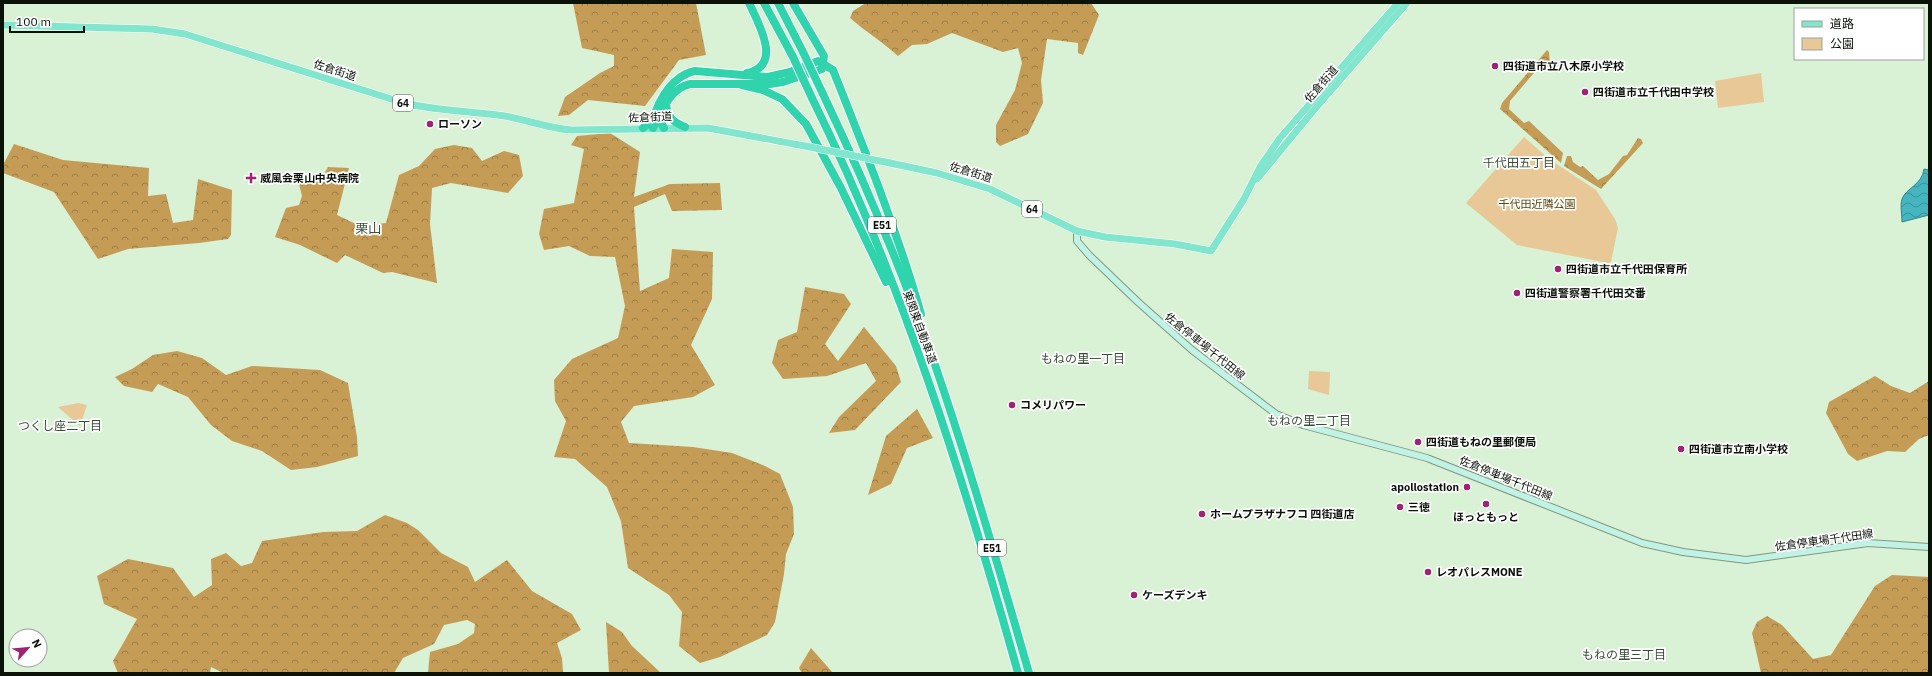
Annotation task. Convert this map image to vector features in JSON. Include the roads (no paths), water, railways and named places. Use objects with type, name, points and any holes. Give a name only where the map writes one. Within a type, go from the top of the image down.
[{"type":"highway","points":[[740,75],[756,72],[764,65],[766,55],[765,39],[749,3]]},
{"type":"highway","name":"東関東自動車道","points":[[764,3],[793,56],[871,227],[922,365],[965,495],[1018,673]]},
{"type":"highway","name":"東関東自動車道","points":[[778,3],[822,92],[880,222],[933,361],[954,423],[1029,673]]},
{"type":"highway","points":[[643,128],[657,115],[676,90],[690,84],[742,85],[783,82],[822,69],[824,56],[793,3]]},
{"type":"highway","points":[[653,128],[666,90],[686,72],[695,71],[768,77],[779,76],[818,61],[824,63],[833,70],[877,180],[905,258],[933,361]]},
{"type":"highway","points":[[742,85],[763,90],[782,99],[799,115],[812,132],[858,222],[922,365]]},
{"type":"highway","points":[[666,103],[669,117],[674,122],[685,127]]},
{"type":"highway","points":[[657,115],[664,128]]},
{"type":"main road","name":"佐倉街道","points":[[3,25],[152,29],[170,31],[204,39],[419,107],[504,116],[562,129],[685,127],[720,129],[937,173],[990,189],[1077,231],[1105,237],[1175,244],[1211,251],[1254,181],[1260,168],[1280,138],[1398,3]]},
{"type":"main road","name":"佐倉街道","points":[[1254,181],[1264,172],[1312,111],[1407,3]]},
{"type":"main road","name":"佐倉停車場千代田線","points":[[1077,231],[1077,241],[1089,255],[1182,341],[1266,408],[1288,420],[1427,458],[1642,543],[1661,547],[1746,560],[1879,542],[1929,547]]},
{"type":"water","points":[[1924,169],[1929,170],[1929,215],[1902,222],[1901,201],[1904,195],[1920,179]]},
{"type":"place","name":"四街道市立八木原小学校","points":[[1495,66]]},
{"type":"place","name":"四街道市立千代田中学校","points":[[1585,92]]},
{"type":"place","name":"ローソン","points":[[430,124]]},
{"type":"place","name":"威風会栗山中央病院","points":[[251,178]]},
{"type":"place","name":"四街道市立千代田保育所","points":[[1558,269]]},
{"type":"place","name":"四街道警察署千代田交番","points":[[1517,293]]},
{"type":"place","name":"コメリパワー","points":[[1012,405]]},
{"type":"place","name":"四街道もねの里郵便局","points":[[1418,442]]},
{"type":"place","name":"四街道市立南小学校","points":[[1681,449]]},
{"type":"place","name":"apollostation","points":[[1467,487]]},
{"type":"place","name":"ほっともっと","points":[[1486,504]]},
{"type":"place","name":"三徳","points":[[1400,507]]},
{"type":"place","name":"ホームプラザナフコ 四街道店","points":[[1202,514]]},
{"type":"place","name":"レオパレスMONE","points":[[1428,572]]},
{"type":"place","name":"ケーズデンキ","points":[[1134,595]]},
{"type":"district","name":"千代田五丁目","points":[[1519,162]]},
{"type":"district","name":"栗山","points":[[368,228]]},
{"type":"district","name":"もねの里一丁目","points":[[1083,358]]},
{"type":"district","name":"もねの里二丁目","points":[[1309,420]]},
{"type":"district","name":"つくし座二丁目","points":[[60,425]]},
{"type":"district","name":"もねの里三丁目","points":[[1624,654]]},
{"type":"park label","name":"千代田近隣公園","points":[[1537,204]]}]
